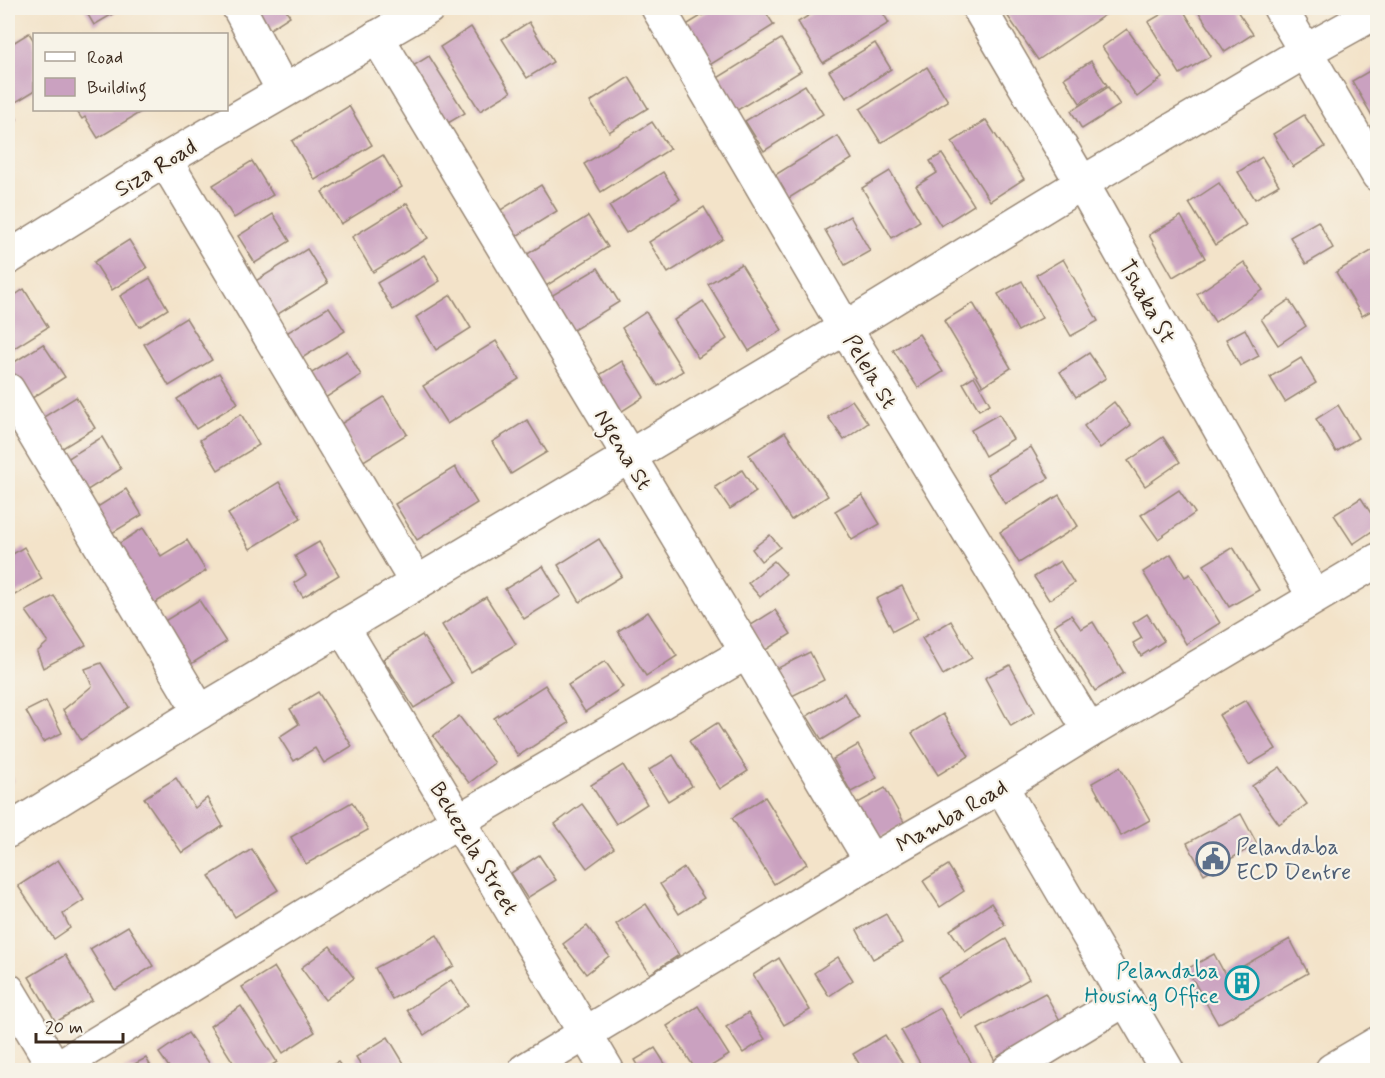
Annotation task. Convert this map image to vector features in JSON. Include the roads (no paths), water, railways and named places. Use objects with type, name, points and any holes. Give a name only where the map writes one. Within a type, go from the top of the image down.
[{"type":"street","points":[[239,8],[283,90]]},
{"type":"street","name":"Siza Road","points":[[8,258],[165,160],[428,8]]},
{"type":"street","name":"Pelela St","points":[[658,8],[845,328],[1090,731]]},
{"type":"street","name":"Tshaka St","points":[[979,8],[1082,183],[1314,597]]},
{"type":"street","points":[[1280,8],[1377,175]]},
{"type":"street","points":[[8,831],[342,626],[845,328],[1082,183],[1377,11]]},
{"type":"street","name":"Ngena St","points":[[377,37],[871,861]]},
{"type":"street","points":[[165,160],[416,582]]},
{"type":"street","points":[[8,390],[200,712]]},
{"type":"street","name":"Mamba Road","points":[[525,1071],[871,861],[1001,786],[1377,560]]},
{"type":"street","name":"Bekezela Street","points":[[342,626],[607,1071]]},
{"type":"street","points":[[8,990],[55,1070],[458,821],[747,652]]},
{"type":"street","points":[[1001,786],[1167,1071]]},
{"type":"street","points":[[1009,1071],[1125,999]]},
{"type":"street","points":[[1332,1071],[1377,1043]]},
{"type":"place","name":"Pelandaba ECD Dentre","points":[[1213,859]]},
{"type":"place","name":"Pelandaba Housing Office","points":[[1242,983]]}]
